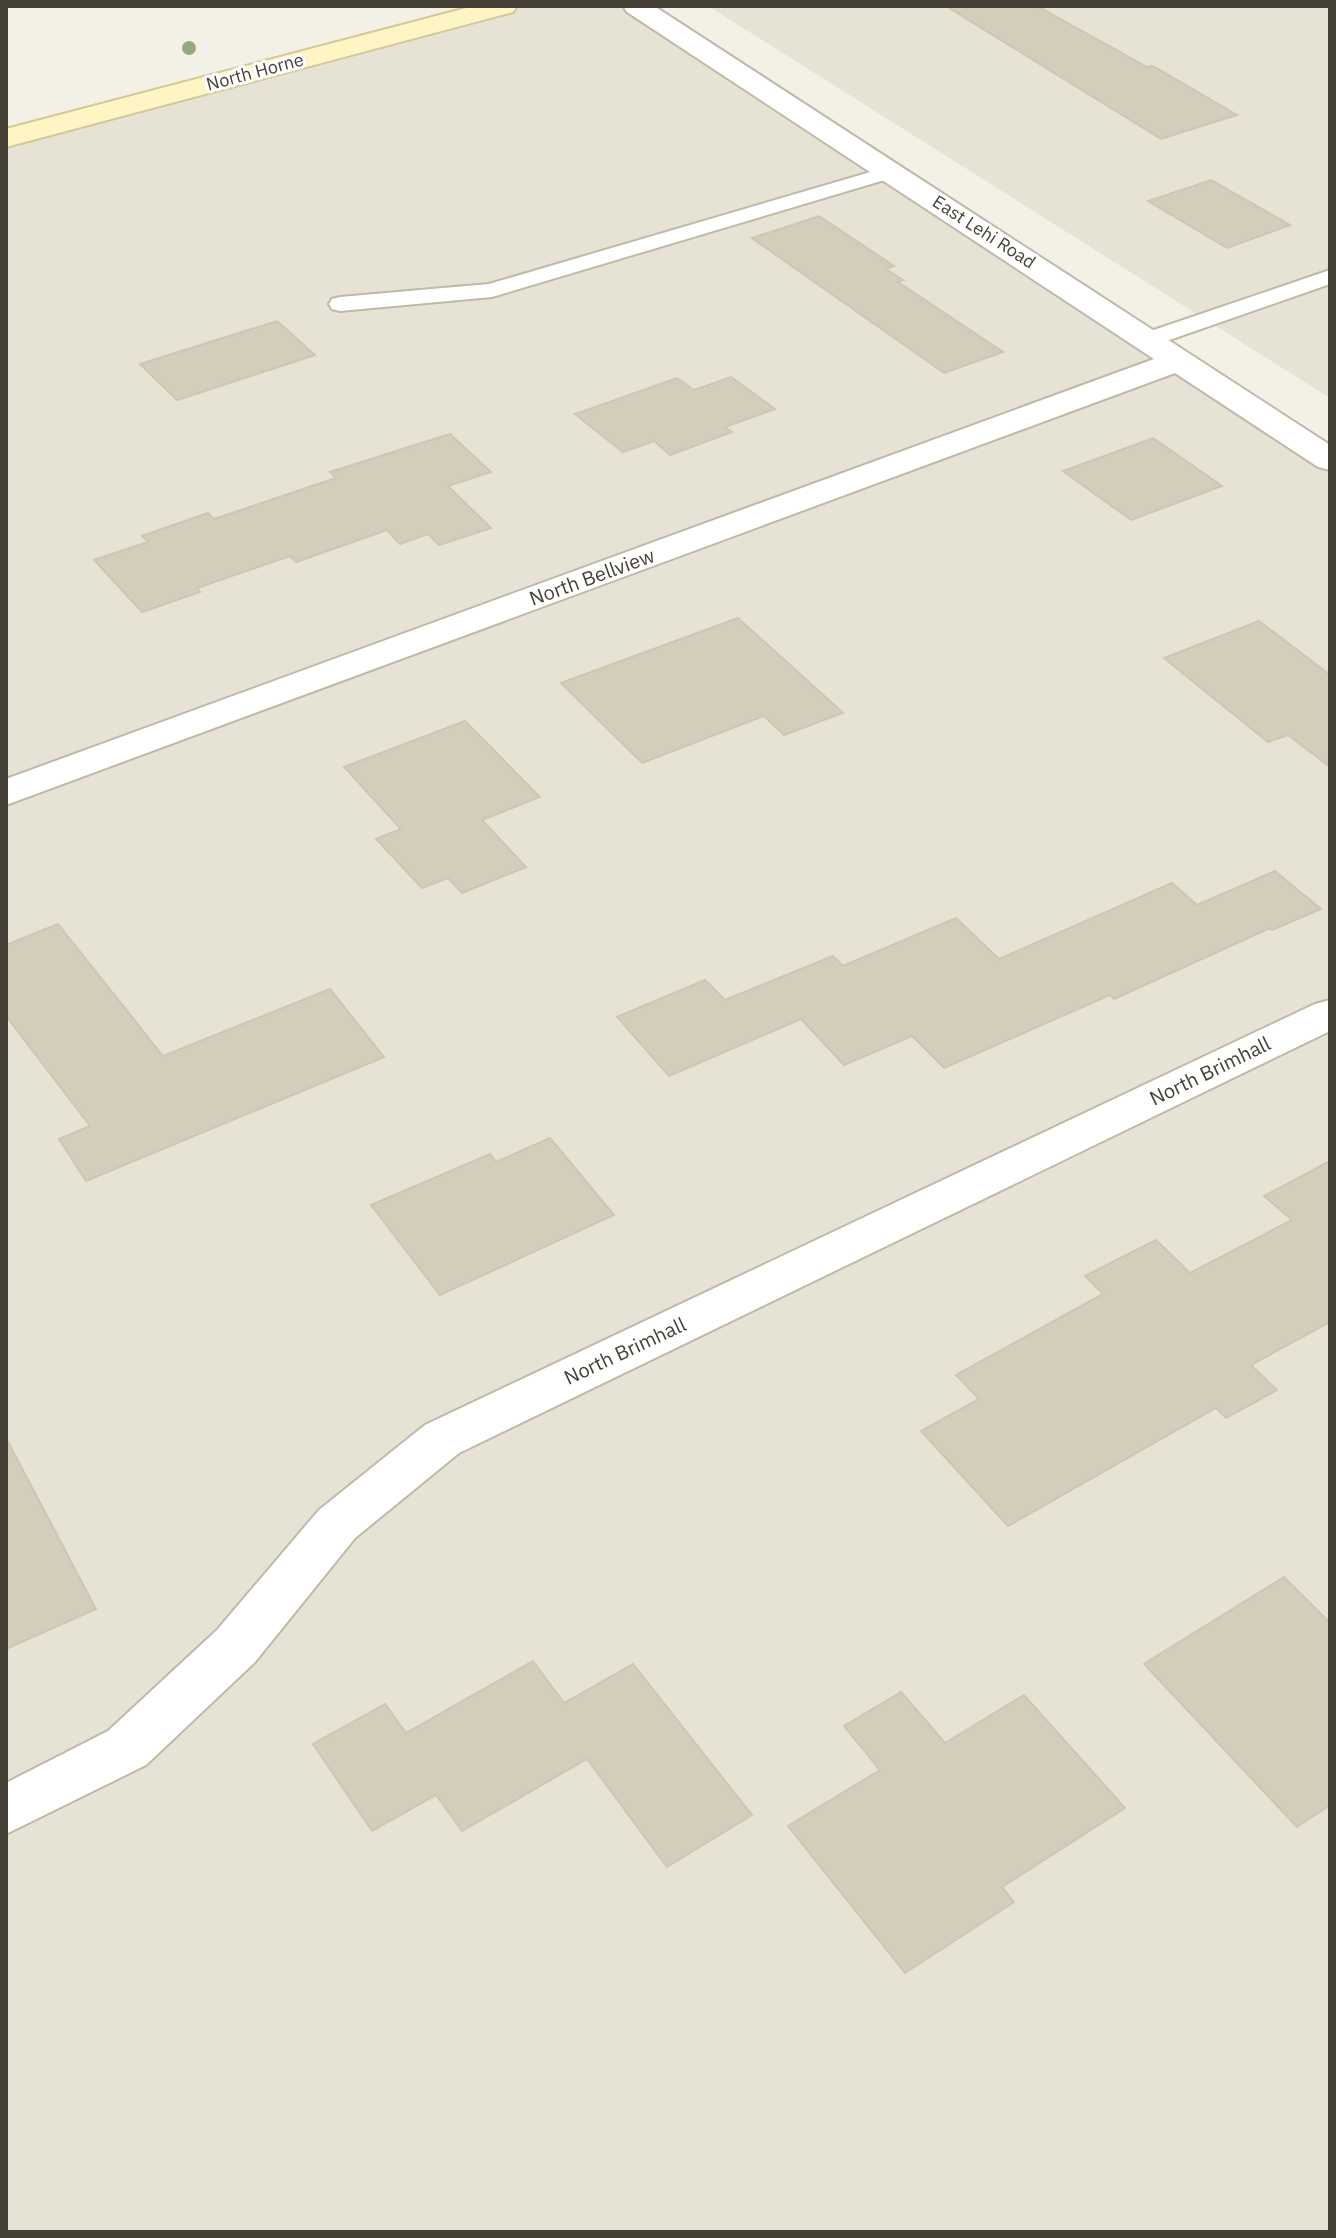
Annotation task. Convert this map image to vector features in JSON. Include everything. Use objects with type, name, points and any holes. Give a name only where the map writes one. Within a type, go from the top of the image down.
[{"type":"street","name":"North Horne","points":[[6,138],[504,6]]},
{"type":"street","name":"East Lehi Road","points":[[636,6],[1330,460]]},
{"type":"street","name":"North Bellview","points":[[6,793],[1178,361]]},
{"type":"street","name":"North Brimhall","points":[[6,1810],[127,1748],[236,1646],[337,1524],[442,1439],[1330,1014]]},
{"type":"lane","points":[[340,304],[492,290],[891,172]]},
{"type":"lane","points":[[1147,340],[1330,277]]},
{"type":"shaded area","points":[[504,6],[636,6],[1330,460],[1330,2232],[6,2232],[6,138]]},
{"type":"shaded area","points":[[708,6],[1330,6],[1330,398]]},
{"type":"building","points":[[946,6],[1037,6],[1147,67],[1153,66],[1237,115],[1161,139]]},
{"type":"building","points":[[1211,180],[1290,225],[1227,248],[1148,201]]},
{"type":"building","points":[[819,216],[894,266],[886,269],[903,280],[898,282],[1003,352],[944,373],[752,238]]},
{"type":"building","points":[[277,321],[315,355],[177,400],[140,364]]},
{"type":"building","points":[[731,377],[775,409],[725,427],[732,432],[670,455],[654,441],[623,452],[575,414],[677,378],[694,390]]},
{"type":"building","points":[[450,434],[491,472],[448,486],[491,528],[439,545],[428,534],[400,544],[387,530],[296,562],[290,556],[197,588],[200,592],[142,612],[94,560],[148,542],[142,536],[208,513],[214,519],[336,478],[330,472]]},
{"type":"building","points":[[1153,438],[1222,486],[1131,520],[1063,471]]},
{"type":"building","points":[[738,618],[843,713],[784,735],[764,716],[642,763],[561,683]]},
{"type":"building","points":[[1259,621],[1330,675],[1330,767],[1288,735],[1268,742],[1164,658]]},
{"type":"building","points":[[465,721],[540,797],[482,820],[526,867],[462,893],[448,878],[422,888],[376,839],[401,829],[344,767]]},
{"type":"building","points":[[1275,871],[1321,909],[1272,930],[1270,928],[1114,999],[1110,995],[944,1068],[912,1036],[844,1065],[801,1019],[669,1076],[617,1017],[705,980],[725,1000],[833,956],[843,966],[956,918],[999,959],[1172,883],[1197,905]]},
{"type":"building","points":[[58,924],[163,1056],[330,989],[384,1057],[86,1181],[59,1139],[90,1126],[6,1016],[6,945]]},
{"type":"building","points":[[550,1138],[614,1215],[440,1295],[371,1205],[490,1154],[496,1162]]},
{"type":"building","points":[[1330,1161],[1330,1322],[1251,1365],[1277,1390],[1226,1418],[1216,1408],[1008,1526],[921,1431],[979,1399],[956,1375],[1103,1294],[1085,1276],[1156,1240],[1190,1273],[1292,1220],[1264,1196]]},
{"type":"building","points":[[6,1438],[96,1609],[6,1649]]},
{"type":"building","points":[[1284,1577],[1330,1623],[1330,1805],[1297,1827],[1144,1664]]},
{"type":"building","points":[[533,1661],[564,1703],[633,1664],[752,1815],[667,1867],[587,1759],[462,1831],[436,1795],[372,1831],[313,1744],[385,1704],[406,1733]]},
{"type":"building","points":[[901,1692],[945,1743],[1024,1695],[1125,1808],[1002,1887],[1014,1902],[905,1973],[788,1826],[880,1770],[844,1726]]}]
